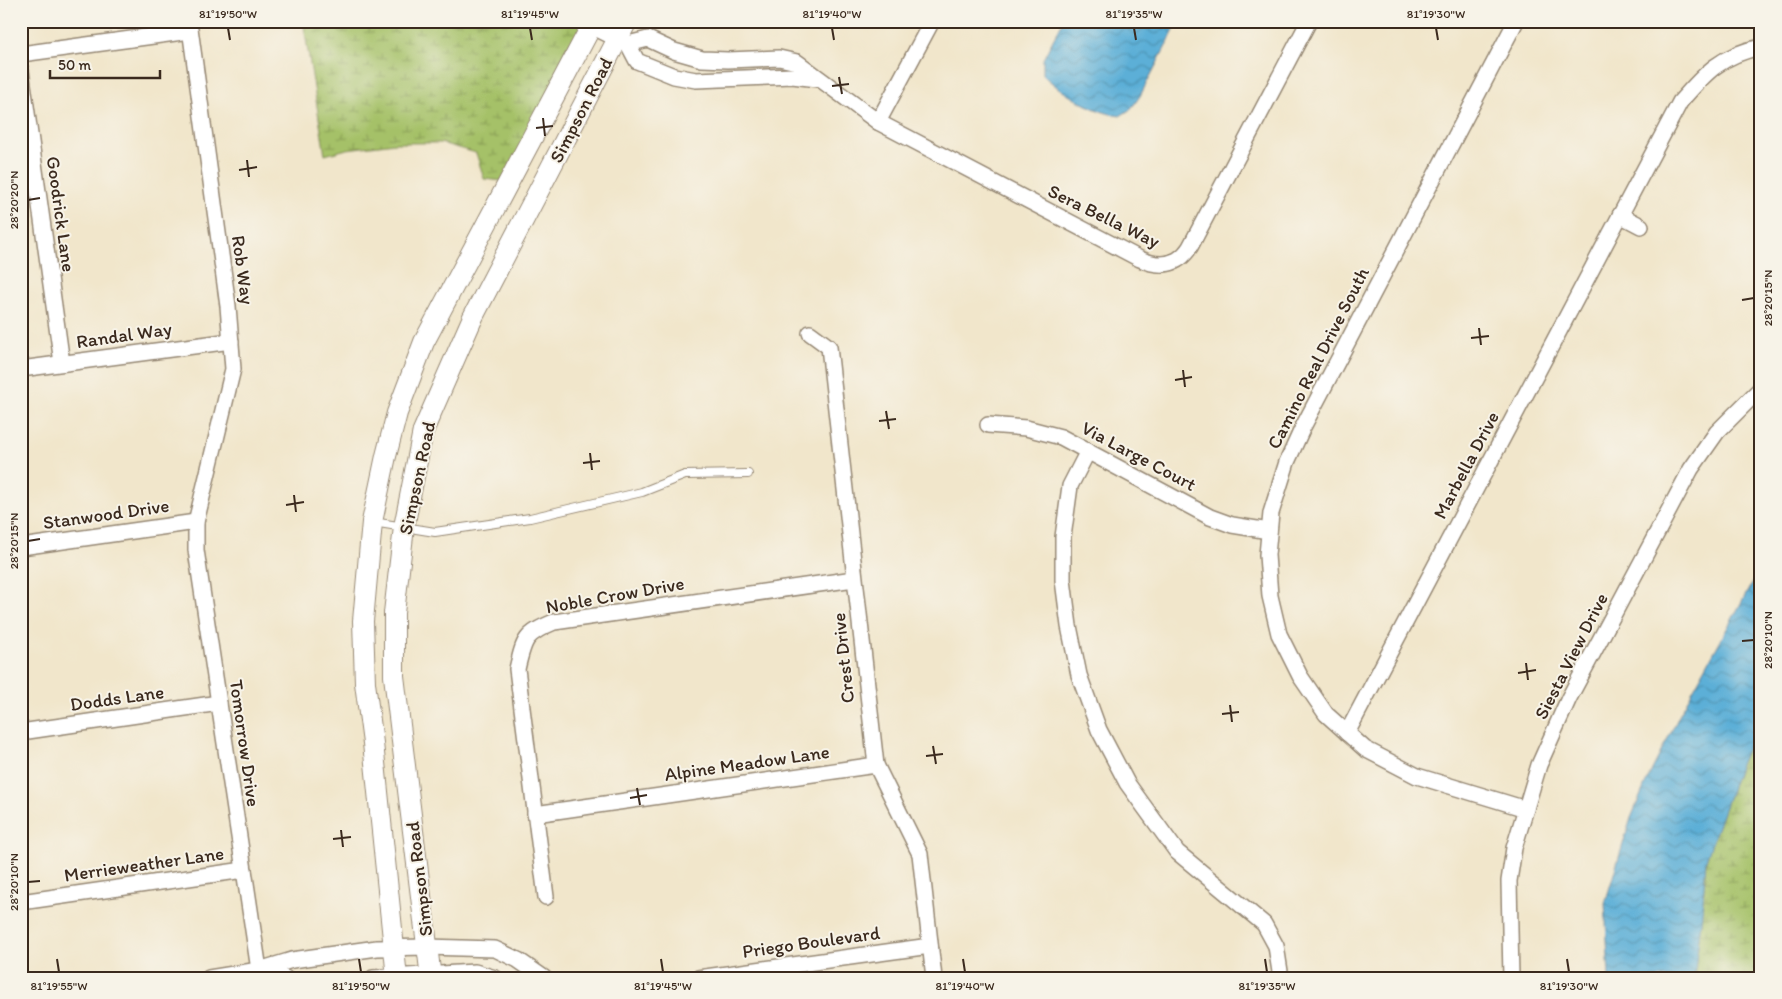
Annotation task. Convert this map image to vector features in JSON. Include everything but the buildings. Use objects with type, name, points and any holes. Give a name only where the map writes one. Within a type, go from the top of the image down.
[{"type":"main road","name":"Simpson Road","points":[[430,977],[394,676],[394,613],[404,527],[423,431],[473,317],[623,42],[627,21]]},
{"type":"main road","name":"Simpson Road","points":[[397,977],[365,682],[363,621],[372,522],[386,456],[398,412],[424,342],[593,24]]},
{"type":"street","points":[[878,122],[932,21]]},
{"type":"street","name":"Sera Bella Way","points":[[623,42],[648,39],[674,51],[702,59],[779,58],[797,62],[878,122],[1140,260],[1156,264],[1171,264],[1182,257],[1190,246],[1309,21]]},
{"type":"street","name":"Camino Real Drive South","points":[[1516,21],[1302,427],[1287,462],[1271,513],[1267,555],[1270,596],[1279,634],[1300,676],[1326,714],[1364,749],[1417,776],[1526,809]]},
{"type":"street","name":"Sera Bella Way","points":[[593,24],[623,42],[637,61],[684,79],[708,80],[792,76],[819,80]]},
{"type":"street","points":[[21,54],[190,26]]},
{"type":"street","name":"Rob Way","points":[[190,26],[228,306],[233,368],[196,522]]},
{"type":"street","name":"Marbella Drive","points":[[1347,733],[1680,102],[1704,74],[1726,58],[1748,49],[1761,47]]},
{"type":"street","name":"Goodrick Lane","points":[[21,70],[62,363]]},
{"type":"street","points":[[1620,215],[1641,226]]},
{"type":"street","name":"Crest Drive","points":[[810,333],[829,347],[876,765],[920,854],[934,978]]},
{"type":"street","name":"Randal Way","points":[[21,368],[231,341]]},
{"type":"street","name":"Siesta View Drive","points":[[1511,978],[1509,881],[1514,848],[1539,765],[1570,698],[1692,469],[1717,432],[1761,388]]},
{"type":"street","name":"Via Large Court","points":[[988,425],[1026,428],[1061,437],[1210,517],[1232,525],[1269,531]]},
{"type":"street","points":[[1088,451],[1070,486],[1063,537],[1063,580],[1069,626],[1079,675],[1099,730],[1127,783],[1177,852],[1264,924],[1276,946],[1281,978]]},
{"type":"street","name":"Stanwood Drive","points":[[21,547],[196,522]]},
{"type":"street","name":"Tomorrow Drive","points":[[196,522],[196,550],[259,970]]},
{"type":"street","name":"Noble Crow Drive","points":[[546,897],[517,669],[523,643],[534,630],[554,622],[854,579]]},
{"type":"street","name":"Dodds Lane","points":[[21,732],[219,703]]},
{"type":"street","name":"Alpine Meadow Lane","points":[[535,814],[876,765]]},
{"type":"street","name":"Merrieweather Lane","points":[[21,902],[244,870]]},
{"type":"street","points":[[208,978],[259,970],[292,960],[378,948],[427,946],[495,949],[518,960],[544,978]]},
{"type":"street","name":"Priego Boulevard","points":[[698,978],[750,974],[930,946]]},
{"type":"street","points":[[259,970],[285,978]]},
{"type":"street","points":[[373,978],[430,977],[476,972],[495,978]]},
{"type":"lane","points":[[372,522],[435,532],[530,518],[642,492],[685,475],[748,474]]},
{"type":"green space","points":[[334,21],[599,21],[503,181],[484,179],[476,153],[441,143],[395,143],[347,149],[325,155],[304,27],[320,26]]},
{"type":"green space","points":[[1761,714],[1761,978],[1694,978],[1706,860],[1739,767]]},
{"type":"water","points":[[1063,21],[1179,21],[1140,96],[1131,109],[1120,116],[1099,111],[1079,101],[1043,75],[1043,59]]},
{"type":"water","points":[[1761,570],[1761,714],[1739,767],[1706,860],[1694,978],[1609,978],[1605,903],[1631,818],[1647,780],[1682,710]]}]
